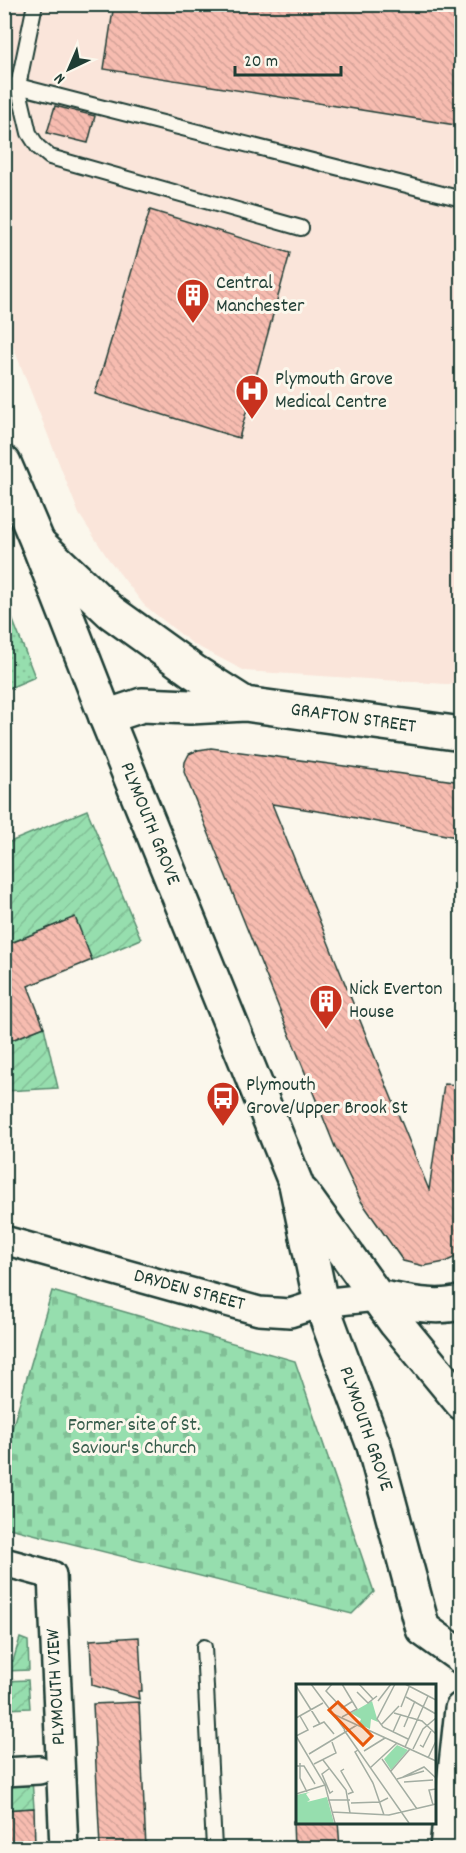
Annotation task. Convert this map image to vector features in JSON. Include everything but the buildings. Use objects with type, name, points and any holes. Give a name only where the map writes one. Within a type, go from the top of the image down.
[{"type":"main road","name":"PLYMOUTH GROVE","points":[[4,463],[296,1184],[321,1303],[374,1446],[423,1629],[462,1657]]},
{"type":"main road","points":[[38,543],[111,612],[193,671],[245,704]]},
{"type":"main road","points":[[106,717],[142,705],[190,707],[245,704]]},
{"type":"main road","name":"GRAFTON STREET","points":[[245,704],[462,734]]},
{"type":"main road","name":"PLYMOUTH GROVE","points":[[296,1184],[376,1297],[462,1403]]},
{"type":"main road","points":[[376,1297],[423,1305],[462,1302]]},
{"type":"main road","points":[[447,1848],[462,1709]]},
{"type":"street","name":"DRYDEN STREET","points":[[4,1240],[259,1311],[290,1313],[321,1303],[376,1297]]},
{"type":"street","name":"PLYMOUTH VIEW","points":[[4,1562],[52,1575],[64,1848]]},
{"type":"street","points":[[4,1772],[39,1770]]},
{"type":"lane","points":[[35,4],[11,86],[29,133],[38,147],[50,157],[301,228]]},
{"type":"lane","points":[[11,86],[462,199]]},
{"type":"lane","points":[[204,1647],[214,1848]]},
{"type":"shaded area","name":"Plymouth Grove Medical Centre","points":[[5,5],[461,5],[461,685],[245,671],[193,644],[144,605],[107,557],[79,514],[5,326]]},
{"type":"green space","points":[[5,600],[35,677],[4,690]]},
{"type":"green space","points":[[87,810],[141,939],[92,960],[74,918],[10,943],[5,929],[5,844]]},
{"type":"green space","points":[[44,1027],[58,1088],[5,1091],[5,1043]]},
{"type":"green space","name":"Former site of St. Saviour's Church","points":[[52,1291],[295,1361],[374,1592],[352,1614],[5,1527],[5,1453]]},
{"type":"green space","points":[[20,1638],[28,1641],[29,1670],[5,1671],[5,1659],[13,1661]]},
{"type":"green space","points":[[28,1680],[30,1708],[5,1709],[5,1681]]},
{"type":"green space","points":[[32,1779],[34,1808],[5,1810],[5,1781]]},
{"type":"place","name":"Central Manchester","points":[[193,324]]},
{"type":"place","name":"Plymouth Grove Medical Centre","points":[[252,420]]},
{"type":"place","name":"Nick Everton House","points":[[326,1030]]},
{"type":"place","name":"Plymouth Grove/Upper Brook St","points":[[223,1127]]}]
